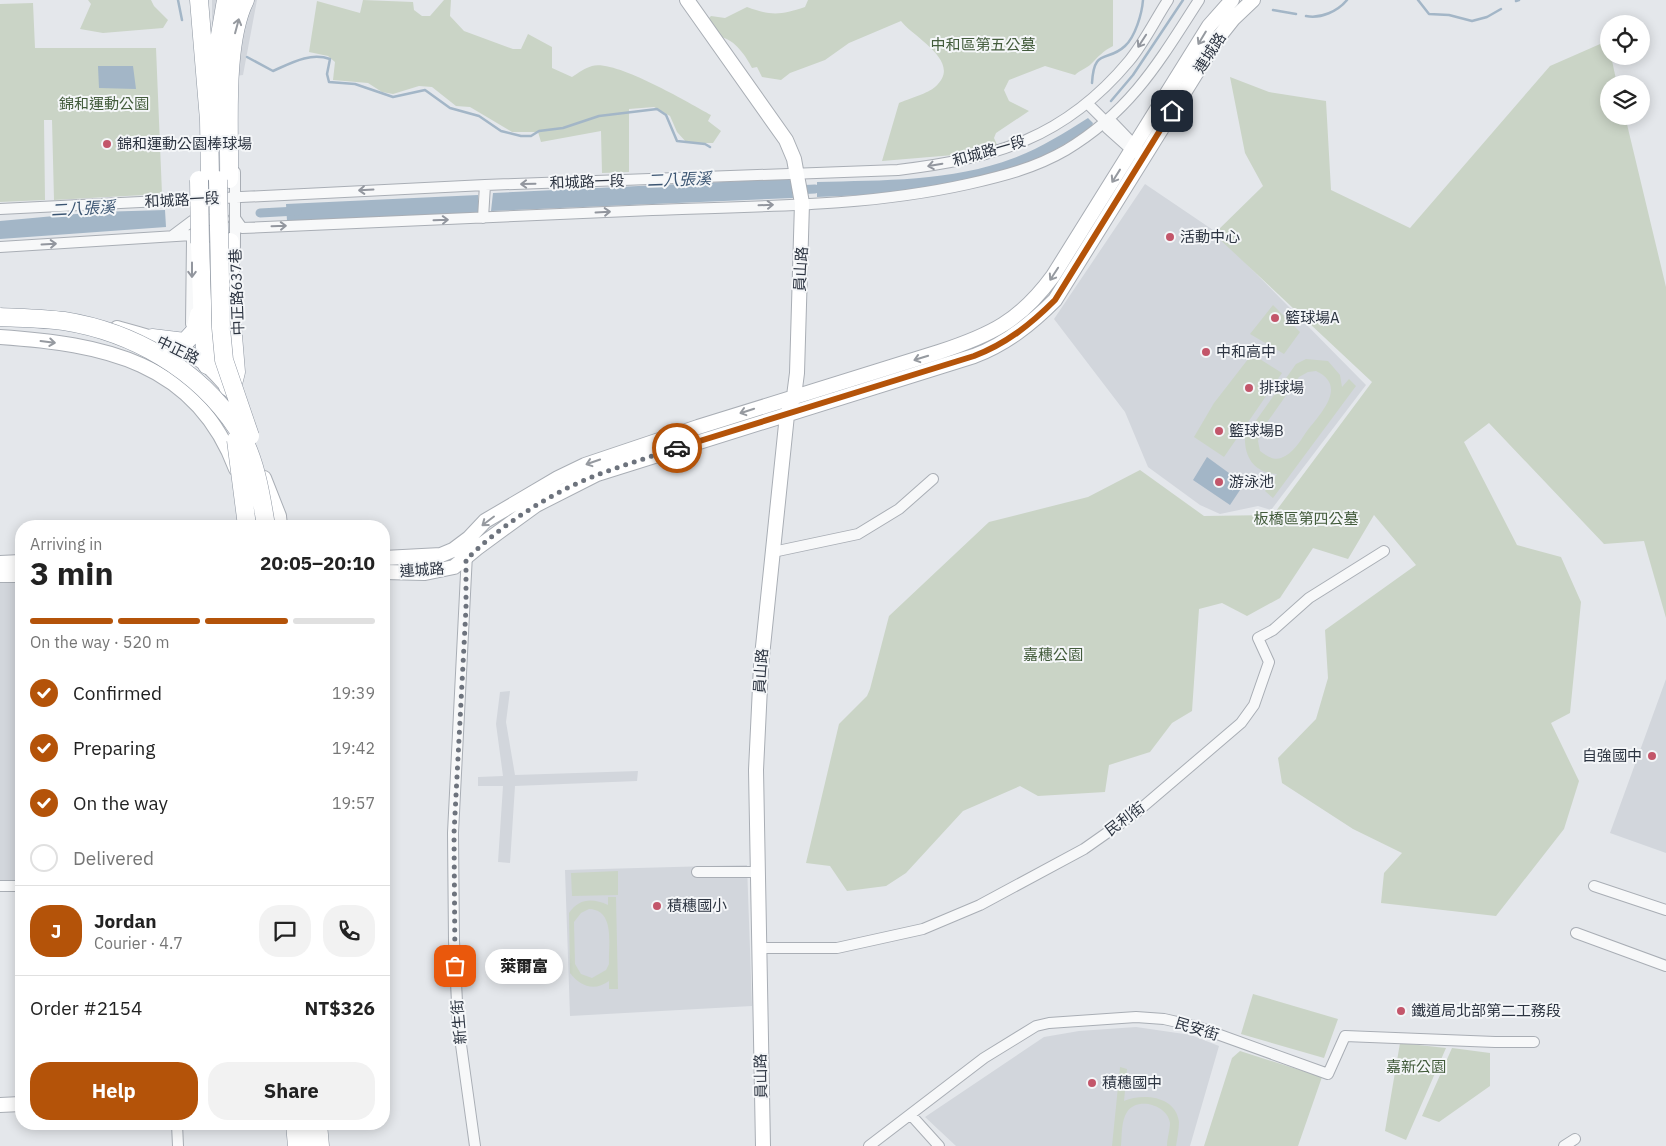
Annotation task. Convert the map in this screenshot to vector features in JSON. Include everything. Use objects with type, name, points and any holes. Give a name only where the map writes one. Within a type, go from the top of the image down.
[{"type":"highway","points":[[199,0],[209,120],[212,326],[223,405],[268,520]]},
{"type":"highway","points":[[226,0],[219,41],[218,86],[218,242],[221,328],[248,520]]},
{"type":"highway","points":[[231,382],[236,376],[230,206],[231,87],[235,32],[245,0]]},
{"type":"highway","points":[[205,84],[199,146],[202,305],[207,365]]},
{"type":"highway","points":[[156,340],[185,342],[196,328],[202,305]]},
{"type":"highway","points":[[0,317],[64,321],[92,327],[125,336],[174,363],[218,405],[238,429],[251,459],[269,520]]},
{"type":"highway","points":[[0,325],[59,329],[109,341],[134,352],[173,374],[203,401],[234,446],[268,520]]},
{"type":"highway","points":[[296,1130],[297,1146]]},
{"type":"highway","points":[[307,1130],[308,1146]]},
{"type":"highway","points":[[319,1130],[320,1146]]},
{"type":"main road","points":[[687,0],[786,140],[794,159],[798,176]]},
{"type":"main road","name":"連城路","points":[[390,572],[425,573],[454,567],[466,560],[477,548],[536,505],[582,481],[696,442],[974,356],[988,350],[1026,327],[1055,300],[1136,151],[1209,26],[1232,0]]},
{"type":"main road","name":"連城路","points":[[390,558],[441,555],[469,538],[485,521],[558,478],[585,465],[794,396],[974,341],[1003,326],[1026,309],[1044,289],[1136,151],[1218,38],[1253,0]]},
{"type":"main road","name":"員山路","points":[[762,1146],[756,770],[759,701],[773,552],[787,415],[794,396],[799,347],[802,201],[798,176]]},
{"type":"main road","name":"中正路","points":[[0,313],[69,317],[156,340],[196,357],[231,382],[245,408],[264,480],[269,520]]},
{"type":"main road","name":"中正路","points":[[0,325],[77,330],[128,344],[150,355],[187,381]]},
{"type":"main road","name":"中正路","points":[[0,337],[83,346],[129,359],[152,369],[186,393],[210,419],[237,440],[232,458],[242,492],[242,520]]},
{"type":"main road","points":[[128,344],[156,340]]},
{"type":"main road","points":[[152,369],[187,381],[201,394],[231,382],[237,440]]},
{"type":"main road","points":[[242,492],[248,520]]},
{"type":"main road","points":[[0,563],[15,562]]},
{"type":"main road","points":[[0,575],[15,575]]},
{"type":"main road","points":[[0,1105],[15,1104]]},
{"type":"main road","points":[[289,1130],[290,1146]]},
{"type":"main road","points":[[326,1130],[327,1146]]},
{"type":"street","name":"和城路一段","points":[[0,209],[485,184],[798,176],[898,170],[978,158],[1024,143],[1066,120],[1087,103],[1130,59],[1168,0]]},
{"type":"street","name":"和城路一段","points":[[172,236],[192,221],[235,218],[242,228],[888,198],[931,192],[1012,175],[1066,150],[1106,122],[1143,85],[1198,0]]},
{"type":"street","name":"中正路637巷","points":[[231,382],[236,84],[239,48]]},
{"type":"street","points":[[1087,103],[1106,122],[1113,123],[1136,151]]},
{"type":"street","points":[[483,218],[485,184]]},
{"type":"street","points":[[156,340],[178,337],[189,328],[192,320],[191,200]]},
{"type":"street","points":[[0,247],[192,235]]},
{"type":"street","points":[[773,552],[858,534],[899,508],[933,480]]},
{"type":"street","name":"新生街","points":[[469,538],[466,560],[466,608],[454,833],[454,941],[458,1023],[475,1146]]},
{"type":"street","name":"民利街","points":[[758,948],[837,948],[923,929],[980,905],[1084,849],[1138,810],[1241,723],[1254,705],[1268,662],[1258,638],[1273,630],[1309,598],[1384,551]]},
{"type":"street","points":[[697,872],[757,872]]},
{"type":"street","points":[[0,886],[15,886]]},
{"type":"street","points":[[1594,886],[1666,910]]},
{"type":"street","points":[[1576,933],[1666,966]]},
{"type":"street","name":"民安街","points":[[869,1146],[984,1058],[1036,1026],[1048,1024],[1136,1017],[1164,1019],[1195,1026],[1328,1074],[1345,1036],[1534,1042]]},
{"type":"street","points":[[911,1115],[939,1146]]},
{"type":"street","points":[[177,1130],[178,1146]]},
{"type":"street","points":[[1564,1146],[1575,1140]]},
{"type":"shaded area","points":[[212,0],[257,0],[243,75],[212,79]]},
{"type":"shaded area","name":"中和高中","points":[[1145,184],[1213,230],[1366,385],[1271,510],[1258,506],[1220,514],[1200,505],[1148,467],[1125,412],[1054,319]]},
{"type":"shaded area","points":[[0,581],[15,581],[15,882],[0,882]]},
{"type":"shaded area","name":"自強國中","points":[[1666,679],[1666,853],[1610,833]]},
{"type":"shaded area","points":[[510,691],[506,722],[515,775],[638,771],[637,781],[515,786],[510,863],[498,862],[503,786],[478,786],[478,777],[503,776],[496,724],[500,692]]},
{"type":"shaded area","name":"積穗國小","points":[[747,865],[752,1006],[570,1016],[565,870]]},
{"type":"shaded area","name":"積穗國中","points":[[1136,1027],[1191,1035],[1219,1046],[1190,1146],[956,1146],[925,1117],[1044,1037],[1079,1031]]},
{"type":"green space","points":[[88,0],[151,0],[154,6],[168,20],[163,28],[103,33],[80,29],[91,4]]},
{"type":"green space","points":[[363,0],[413,2],[414,10],[422,16],[430,16],[444,0],[451,0],[450,16],[464,31],[513,49],[521,49],[528,34],[552,47],[552,68],[572,77],[592,66],[617,69],[634,75],[670,92],[711,115],[708,121],[721,131],[713,143],[687,143],[677,132],[670,116],[654,107],[629,109],[629,172],[602,173],[601,131],[541,142],[538,132],[512,132],[470,107],[456,106],[432,87],[419,86],[393,94],[382,92],[368,83],[333,80],[335,62],[328,56],[309,52],[317,1],[360,13]]},
{"type":"green space","name":"中和區第五公墓","points":[[808,0],[1113,0],[1113,46],[1075,75],[1045,66],[1009,80],[1004,90],[1009,101],[1029,111],[996,133],[994,138],[998,147],[966,154],[882,161],[899,103],[923,94],[935,87],[942,78],[944,69],[934,51],[901,21],[849,43],[825,60],[790,73],[781,80],[762,77],[757,67],[752,68],[740,49],[731,41],[721,37],[708,19],[711,16],[725,18],[747,7],[770,13],[789,12],[805,7]]},
{"type":"green space","name":"錦和運動公園","points":[[33,3],[35,48],[156,48],[162,194],[54,200],[52,120],[44,120],[45,200],[0,202],[0,4]]},
{"type":"green space","points":[[1600,44],[1600,65],[1613,65],[1615,75],[1600,75],[1600,125],[1627,125],[1666,287],[1666,618],[1644,541],[1604,544],[1489,423],[1464,442],[1517,545],[1561,557],[1581,602],[1570,713],[1551,723],[1579,781],[1564,829],[1496,916],[1381,903],[1384,873],[1402,853],[1353,829],[1282,783],[1278,758],[1316,719],[1328,678],[1325,630],[1416,565],[1374,515],[1348,559],[1313,548],[1280,598],[1247,616],[1222,603],[1199,609],[1192,711],[1172,723],[1150,752],[1109,765],[1105,792],[1038,796],[1020,786],[963,811],[906,873],[886,886],[847,891],[830,866],[806,863],[839,724],[867,696],[889,616],[989,522],[1088,497],[1140,470],[1204,516],[1273,515],[1372,382],[1214,234],[1263,186],[1245,153],[1230,77],[1269,92],[1326,101],[1331,190],[1410,228],[1550,66]]},
{"type":"green space","name":"籃球場A","points":[[1273,305],[1300,332],[1284,354],[1250,334]]},
{"type":"green space","name":"排球場","points":[[1252,354],[1282,373],[1224,457],[1194,437],[1214,403]]},
{"type":"green space","points":[[1306,359],[1328,361],[1340,375],[1342,387],[1349,379],[1356,386],[1273,498],[1265,491],[1277,474],[1263,471],[1252,463],[1246,451],[1245,436],[1296,364]],"holes":[[[1316,371],[1325,377],[1330,384],[1329,400],[1296,447],[1278,459],[1260,451],[1258,441],[1261,431],[1299,377],[1308,372]]]},
{"type":"green space","points":[[618,871],[618,895],[572,896],[571,873]]},
{"type":"green space","points":[[608,897],[616,897],[618,989],[609,989],[609,981],[598,986],[588,986],[578,981],[570,973],[569,913],[577,904],[582,902],[592,900],[608,905]],"holes":[[[589,909],[598,911],[603,915],[609,930],[609,964],[606,970],[592,978],[581,974],[575,964],[574,922],[581,913]]]},
{"type":"green space","points":[[1253,994],[1338,1019],[1324,1058],[1241,1034]]},
{"type":"green space","name":"嘉新公園","points":[[1400,1043],[1446,1048],[1406,1140],[1385,1131]]},
{"type":"green space","points":[[1452,1048],[1490,1053],[1490,1086],[1439,1122],[1422,1116]]},
{"type":"green space","points":[[1240,1051],[1322,1077],[1298,1146],[1204,1146],[1232,1058]]},
{"type":"green space","points":[[1120,1067],[1127,1069],[1124,1101],[1149,1097],[1165,1102],[1177,1113],[1179,1122],[1176,1146],[1167,1146],[1170,1123],[1164,1111],[1152,1105],[1138,1104],[1132,1107],[1125,1116],[1121,1146],[1112,1146]]},
{"type":"water","points":[[98,66],[133,66],[136,89],[99,88]]},
{"type":"water","points":[[1088,118],[1093,123],[1091,129],[1051,152],[1010,171],[890,194],[817,197],[817,182],[892,180],[941,176],[990,166],[1034,150]]},
{"type":"water","points":[[787,179],[792,181],[793,198],[491,211],[493,193]]},
{"type":"water","points":[[478,195],[478,213],[287,221],[286,204]]},
{"type":"water","points":[[165,210],[166,227],[0,239],[0,221],[98,212]]},
{"type":"water","name":"游泳池","points":[[1207,457],[1244,484],[1230,505],[1193,480]]},
{"type":"waterway","points":[[178,0],[182,20]]},
{"type":"waterway","points":[[1092,83],[1095,64],[1102,57],[1113,54],[1129,42],[1140,18],[1143,0]]},
{"type":"waterway","points":[[1111,101],[1133,75],[1183,0]]},
{"type":"waterway","points":[[1306,16],[1312,17],[1329,13],[1339,8],[1347,0]]},
{"type":"waterway","points":[[1418,0],[1429,14],[1449,15],[1472,21],[1487,17],[1501,9]]},
{"type":"waterway","points":[[1273,10],[1296,14]]},
{"type":"waterway","points":[[247,57],[273,71],[308,58],[323,57],[330,59],[327,74],[329,82],[355,84],[393,97],[425,90],[450,108],[479,116],[501,131],[521,136],[531,136],[539,131],[563,128],[599,116],[657,109],[666,115],[677,141],[705,144],[710,147]]},
{"type":"waterway","name":"二八張溪","points":[[795,190],[815,189]]},
{"type":"waterway","name":"二八張溪","points":[[260,213],[297,211]]},
{"type":"way so far","points":[[455,966],[453,869],[466,608],[466,560],[477,548],[536,505],[597,474],[677,448]]},
{"type":"place","name":"錦和運動公園棒球場","points":[[107,144]]},
{"type":"place","name":"活動中心","points":[[1170,237]]},
{"type":"place","name":"籃球場A","points":[[1275,318]]},
{"type":"place","name":"中和高中","points":[[1206,352]]},
{"type":"place","name":"排球場","points":[[1249,388]]},
{"type":"place","name":"籃球場B","points":[[1219,431]]},
{"type":"place","name":"游泳池","points":[[1219,482]]},
{"type":"place","name":"自強國中","points":[[1652,756]]},
{"type":"place","name":"積穗國小","points":[[657,906]]},
{"type":"place","name":"萊爾富","points":[[455,966]]},
{"type":"place","name":"鐵道局北部第二工務段","points":[[1401,1011]]},
{"type":"place","name":"積穗國中","points":[[1092,1083]]},
{"type":"route","points":[[677,448],[974,356],[1019,332],[1033,322],[1055,300],[1172,111]]},
{"type":"park label","name":"板橋區第四公墓","points":[[1306,519]]},
{"type":"park label","name":"嘉穗公園","points":[[1053,655]]}]
